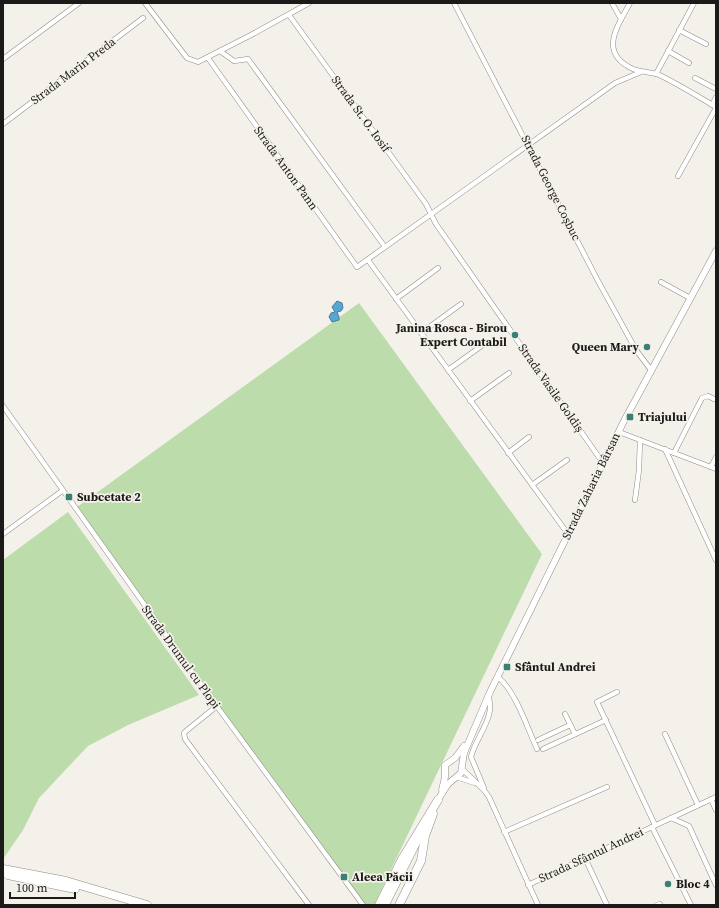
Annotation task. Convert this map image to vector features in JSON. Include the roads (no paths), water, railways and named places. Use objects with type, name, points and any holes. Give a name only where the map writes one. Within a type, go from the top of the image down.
[{"type":"highway","points":[[379,905],[402,859],[439,798]]},
{"type":"highway","points":[[399,905],[421,861],[425,836],[439,798]]},
{"type":"highway","points":[[3,869],[66,881],[147,905]]},
{"type":"highway","points":[[3,875],[66,886],[131,905]]},
{"type":"main road","name":"Strada Zaharia Bârsan","points":[[476,726],[488,696],[619,432],[716,251]]},
{"type":"main road","points":[[386,905],[439,798],[446,773],[445,765],[461,750],[476,726]]},
{"type":"main road","points":[[439,798],[461,773],[464,754],[476,726]]},
{"type":"main road","points":[[452,760],[456,761],[462,767]]},
{"type":"main road","points":[[446,773],[449,776],[456,777]]},
{"type":"street","points":[[3,59],[79,3]]},
{"type":"street","points":[[145,3],[187,58],[198,62],[220,52],[309,3]]},
{"type":"street","name":"Strada George Coșbuc","points":[[454,3],[604,292],[636,350],[651,370]]},
{"type":"street","points":[[612,3],[621,19]]},
{"type":"street","points":[[630,3],[621,19],[612,41],[615,54],[619,61],[641,72],[656,74],[715,107]]},
{"type":"street","points":[[656,74],[694,3]]},
{"type":"street","name":"Strada St. O. Iosif","points":[[289,15],[417,191],[432,215]]},
{"type":"street","name":"Strada Marin Preda","points":[[3,124],[143,18]]},
{"type":"street","points":[[679,30],[706,44]]},
{"type":"street","points":[[668,51],[689,63]]},
{"type":"street","points":[[220,52],[234,61],[248,59],[385,248]]},
{"type":"street","name":"Strada Anton Pann","points":[[208,58],[357,267],[368,260]]},
{"type":"street","points":[[568,534],[368,260],[615,83],[641,72]]},
{"type":"street","points":[[695,78],[716,89]]},
{"type":"street","points":[[678,176],[715,107],[716,97]]},
{"type":"street","name":"Strada Vasile Goldiș","points":[[432,215],[436,224],[604,462]]},
{"type":"street","points":[[396,298],[438,268]]},
{"type":"street","points":[[661,282],[690,298]]},
{"type":"street","points":[[421,333],[461,304]]},
{"type":"street","points":[[448,370],[487,342]]},
{"type":"street","points":[[470,400],[510,374]]},
{"type":"street","points":[[674,453],[701,400],[708,396],[714,399]]},
{"type":"street","name":"Strada Drumul cu Plopi","points":[[3,406],[62,491],[362,905]]},
{"type":"street","points":[[619,432],[714,468],[716,457]]},
{"type":"street","points":[[508,452],[529,437]]},
{"type":"street","points":[[635,500],[640,470],[640,440]]},
{"type":"street","points":[[665,449],[716,560]]},
{"type":"street","points":[[532,486],[567,460]]},
{"type":"street","points":[[3,534],[62,491]]},
{"type":"street","points":[[498,677],[508,687],[513,696],[537,749]]},
{"type":"street","points":[[617,692],[597,702],[690,905]]},
{"type":"street","points":[[484,790],[471,757],[490,713],[491,703],[488,696]]},
{"type":"street","points":[[217,706],[186,731],[184,734],[185,739],[309,905]]},
{"type":"street","points":[[565,714],[575,734]]},
{"type":"street","points":[[543,749],[606,720]]},
{"type":"street","points":[[538,740],[570,725]]},
{"type":"street","points":[[665,734],[698,805]]},
{"type":"street","name":"Strada Sfântul Andrei","points":[[462,767],[475,783],[484,790],[528,885],[714,798]]},
{"type":"street","name":"Strada Sfântul Andrei","points":[[456,777],[475,783]]},
{"type":"street","points":[[504,832],[607,787]]},
{"type":"street","points":[[714,798],[716,810]]},
{"type":"street","points":[[671,818],[689,826],[716,885]]},
{"type":"street","points":[[585,858],[607,905]]},
{"type":"street","points":[[528,885],[538,905]]},
{"type":"water","points":[[337,301],[342,303],[343,308],[341,311],[337,312],[339,320],[332,322],[329,317],[331,313],[335,312],[332,307]]},
{"type":"place","name":"Janina Rosca - Birou Expert Contabil","points":[[515,335]]},
{"type":"place","name":"Queen Mary","points":[[647,347]]},
{"type":"place","name":"Triajului","points":[[630,417]]},
{"type":"place","name":"Subcetate 2","points":[[69,497]]},
{"type":"place","name":"Sfântul Andrei","points":[[507,667]]},
{"type":"place","name":"Aleea Păcii","points":[[344,877]]},
{"type":"place","name":"Bloc 4","points":[[668,884]]}]
